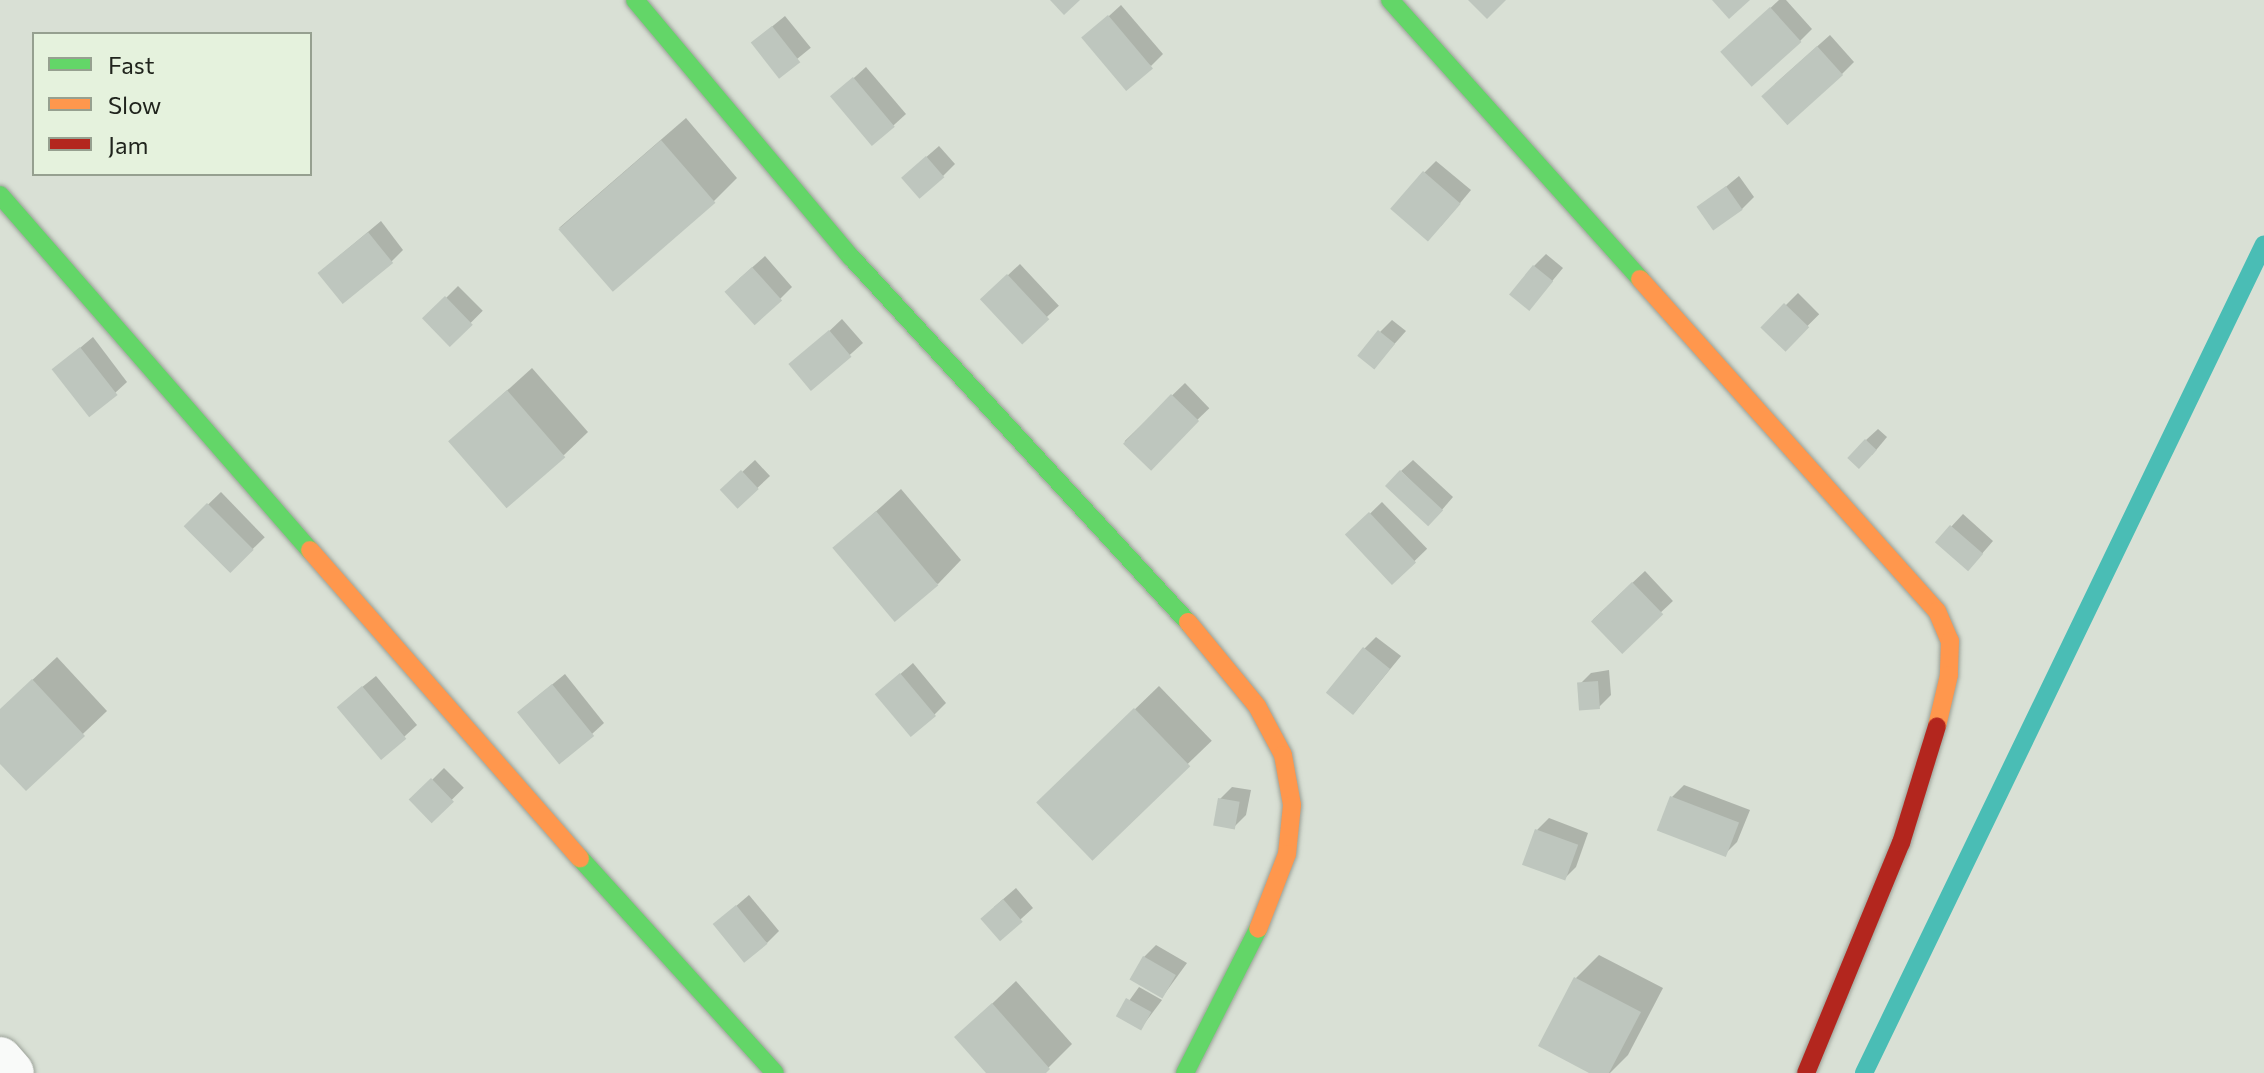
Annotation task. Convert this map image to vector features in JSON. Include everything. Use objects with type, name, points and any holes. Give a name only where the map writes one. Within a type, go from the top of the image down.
[{"type":"street","points":[[635,0],[851,257],[1221,658],[1257,706],[1283,755],[1292,805],[1287,854],[1253,941],[1185,1073]]},
{"type":"street","points":[[1390,0],[1937,611],[1950,641],[1949,675],[1931,751],[1901,843],[1806,1073]]},
{"type":"street","points":[[0,195],[710,1006],[775,1073]]},
{"type":"street","points":[[0,1059],[12,1073]]},
{"type":"building","points":[[1050,0],[1080,0],[1064,15]]},
{"type":"building","points":[[1468,0],[1506,0],[1487,19]]},
{"type":"building","points":[[1712,0],[1750,0],[1729,19]]},
{"type":"building","points":[[1770,7],[1801,42],[1752,87],[1720,52]]},
{"type":"building","points":[[1108,15],[1153,69],[1126,91],[1081,37]]},
{"type":"building","points":[[772,26],[800,62],[779,79],[751,43]]},
{"type":"building","points":[[1817,46],[1843,75],[1787,125],[1761,96]]},
{"type":"building","points":[[853,77],[895,127],[872,146],[830,96]]},
{"type":"building","points":[[661,140],[715,203],[613,292],[558,229]]},
{"type":"building","points":[[926,156],[944,177],[919,199],[901,178]]},
{"type":"building","points":[[1423,171],[1461,204],[1428,242],[1390,209]]},
{"type":"building","points":[[1726,186],[1743,210],[1713,230],[1697,207]]},
{"type":"building","points":[[368,232],[393,263],[343,304],[317,273]]},
{"type":"building","points":[[1533,265],[1553,281],[1529,311],[1509,295]]},
{"type":"building","points":[[752,267],[782,300],[755,325],[725,292]]},
{"type":"building","points":[[1007,274],[1049,319],[1022,345],[980,299]]},
{"type":"building","points":[[445,296],[473,325],[450,347],[422,318]]},
{"type":"building","points":[[1784,303],[1809,327],[1786,352],[1760,327]]},
{"type":"building","points":[[829,330],[851,357],[811,391],[788,364]]},
{"type":"building","points":[[1378,330],[1395,344],[1374,369],[1357,356]]},
{"type":"building","points":[[80,347],[118,395],[89,417],[52,369]]},
{"type":"building","points":[[507,390],[565,457],[507,508],[448,441]]},
{"type":"building","points":[[1171,394],[1199,421],[1151,471],[1123,444]]},
{"type":"building","points":[[1865,439],[1877,450],[1859,469],[1847,458]]},
{"type":"building","points":[[741,470],[759,489],[738,509],[720,490]]},
{"type":"building","points":[[1400,470],[1443,510],[1428,526],[1385,486]]},
{"type":"building","points":[[207,503],[254,550],[230,573],[184,526]]},
{"type":"building","points":[[876,511],[938,585],[895,622],[832,548]]},
{"type":"building","points":[[1369,512],[1416,562],[1392,585],[1345,535]]},
{"type":"building","points":[[1950,525],[1983,554],[1968,571],[1935,542]]},
{"type":"building","points":[[1632,582],[1663,614],[1622,654],[1591,622]]},
{"type":"building","points":[[1363,647],[1390,669],[1353,715],[1326,693]]},
{"type":"building","points":[[900,673],[936,716],[911,737],[875,694]]},
{"type":"building","points":[[32,679],[85,736],[26,791],[0,764],[0,709]]},
{"type":"building","points":[[1598,681],[1600,709],[1579,710],[1577,682]]},
{"type":"building","points":[[552,684],[594,736],[559,764],[517,712]]},
{"type":"building","points":[[362,686],[406,739],[381,760],[337,707]]},
{"type":"building","points":[[1134,708],[1190,766],[1092,861],[1036,802]]},
{"type":"building","points":[[431,778],[454,802],[432,823],[409,800]]},
{"type":"building","points":[[1670,796],[1739,823],[1726,857],[1657,831]]},
{"type":"building","points":[[1218,798],[1240,802],[1235,829],[1213,826]]},
{"type":"building","points":[[1535,829],[1578,845],[1565,880],[1522,865]]},
{"type":"building","points":[[1003,899],[1023,922],[1000,941],[980,919]]},
{"type":"building","points":[[736,905],[767,944],[744,963],[713,924]]},
{"type":"building","points":[[1143,956],[1176,975],[1162,998],[1130,979]]},
{"type":"building","points":[[1574,977],[1641,1012],[1609,1073],[1589,1073],[1538,1046]]},
{"type":"building","points":[[1126,998],[1151,1012],[1141,1030],[1116,1016]]},
{"type":"building","points":[[992,1003],[1050,1069],[1046,1073],[986,1073],[954,1037]]},
{"type":"waterway","points":[[1864,1073],[2264,244]]},
{"type":"traffic: fast","points":[[635,0],[851,257],[1188,622]]},
{"type":"traffic: fast","points":[[1390,0],[1640,279]]},
{"type":"traffic: fast","points":[[0,195],[310,550]]},
{"type":"traffic: fast","points":[[580,858],[775,1073]]},
{"type":"traffic: fast","points":[[1185,1073],[1258,929]]},
{"type":"traffic: slow","points":[[1640,279],[1937,611],[1950,641],[1949,675],[1937,726]]},
{"type":"traffic: slow","points":[[310,550],[580,858]]},
{"type":"traffic: slow","points":[[1188,622],[1257,706],[1283,755],[1292,805],[1287,854],[1258,929]]},
{"type":"traffic: jam","points":[[1806,1073],[1901,843],[1937,726]]}]
